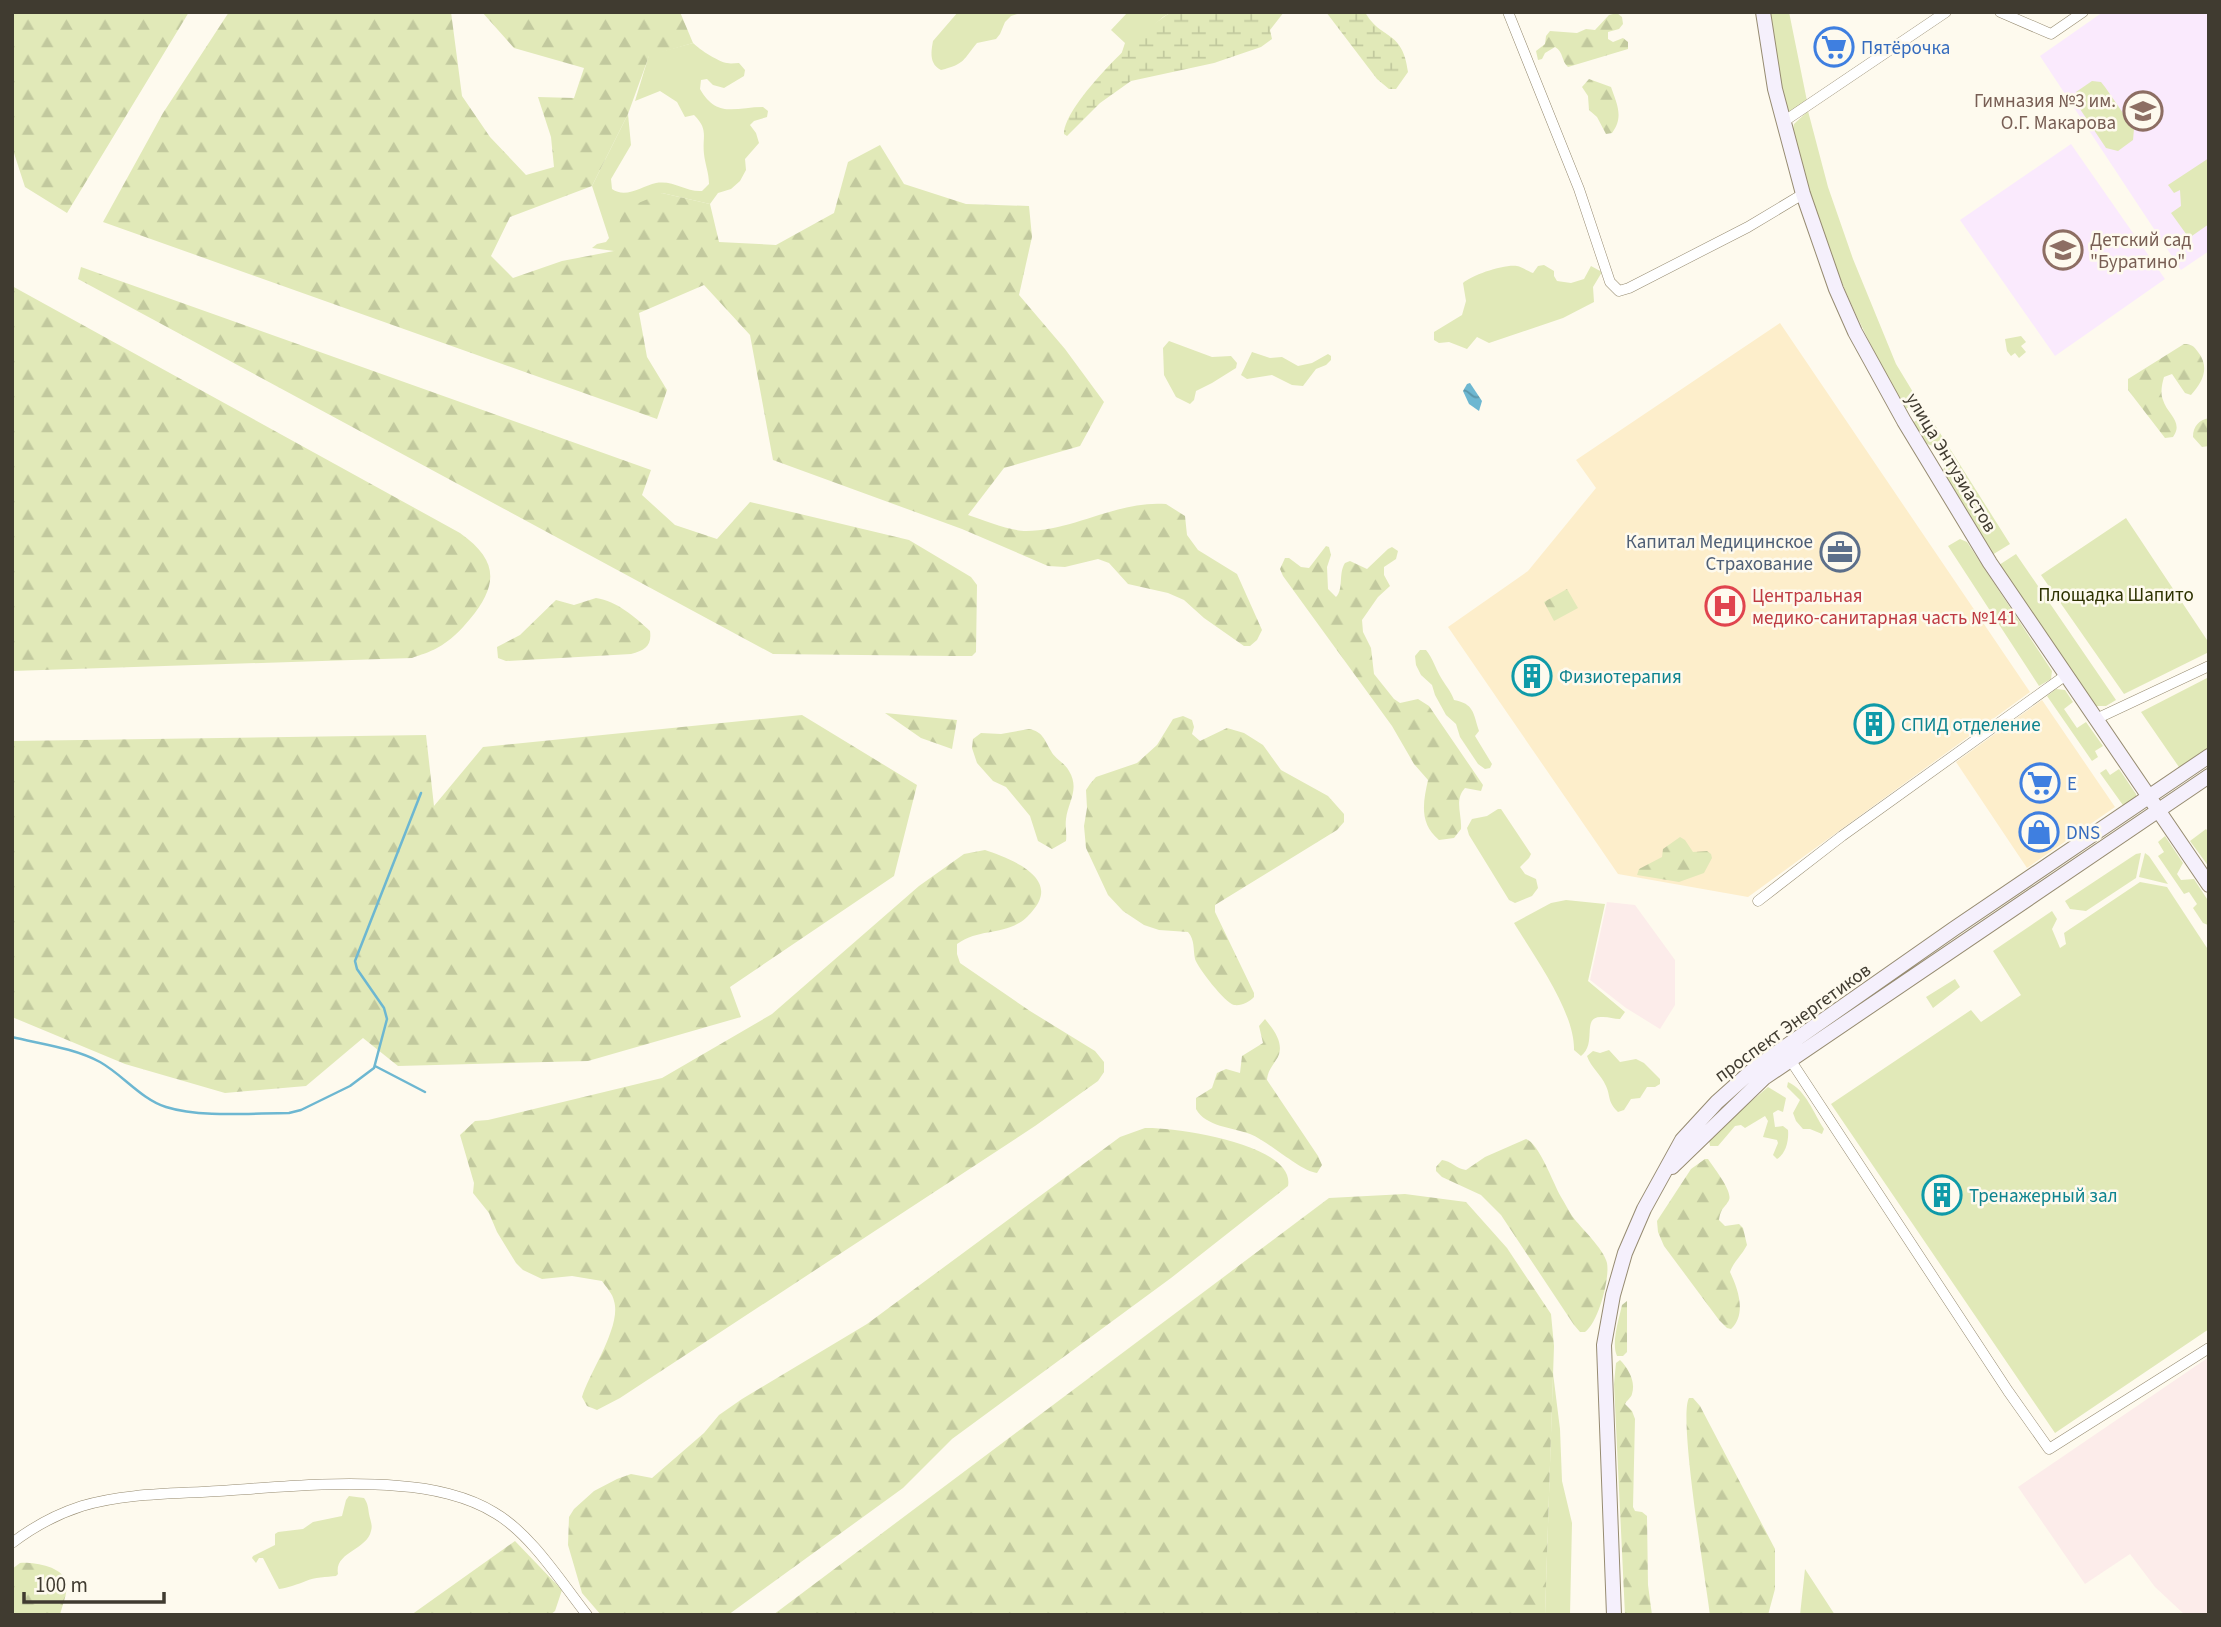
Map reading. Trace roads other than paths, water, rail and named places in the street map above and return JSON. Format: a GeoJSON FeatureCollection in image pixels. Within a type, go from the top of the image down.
{"type":"FeatureCollection","features":[{"type":"Feature","properties":{"kind":"main road","name":"улица Энтузиастов"},"geometry":{"type":"LineString","coordinates":[[1763,12],[1775,89],[1802,194],[1836,289],[1855,331],[1904,421],[1990,563],[2209,885]]}},
{"type":"Feature","properties":{"kind":"main road","name":"проспект Энергетиков"},"geometry":{"type":"LineString","coordinates":[[1614,1615],[1604,1345],[1613,1295],[1625,1253],[1644,1209],[1682,1140],[1717,1102],[1858,996],[2209,756]]}},
{"type":"Feature","properties":{"kind":"main road","name":"проспект Энергетиков"},"geometry":{"type":"LineString","coordinates":[[1759,1073],[1791,1061],[2209,776]]}},
{"type":"Feature","properties":{"kind":"main road"},"geometry":{"type":"LineString","coordinates":[[1955,928],[1966,941]]}},
{"type":"Feature","properties":{"kind":"main road"},"geometry":{"type":"LineString","coordinates":[[1901,966],[1910,980]]}},
{"type":"Feature","properties":{"kind":"main road"},"geometry":{"type":"LineString","coordinates":[[1858,996],[1867,1009]]}},
{"type":"Feature","properties":{"kind":"street"},"geometry":{"type":"LineString","coordinates":[[1508,12],[1579,190],[1614,289],[1619,291],[1629,288],[1748,227],[1802,194]]}},
{"type":"Feature","properties":{"kind":"street"},"geometry":{"type":"LineString","coordinates":[[1783,122],[1946,12]]}},
{"type":"Feature","properties":{"kind":"street"},"geometry":{"type":"LineString","coordinates":[[2000,12],[2051,34],[2083,12]]}},
{"type":"Feature","properties":{"kind":"street"},"geometry":{"type":"LineString","coordinates":[[2096,719],[2209,666]]}},
{"type":"Feature","properties":{"kind":"street"},"geometry":{"type":"LineString","coordinates":[[1758,901],[1842,836],[2066,675]]}},
{"type":"Feature","properties":{"kind":"street"},"geometry":{"type":"LineString","coordinates":[[1791,1061],[2049,1449],[2209,1348]]}},
{"type":"Feature","properties":{"kind":"street"},"geometry":{"type":"LineString","coordinates":[[12,1543],[62,1513],[110,1499],[251,1489],[399,1486],[446,1494],[494,1512],[528,1542],[587,1615]]}},
{"type":"Feature","properties":{"kind":"water"},"geometry":{"type":"Polygon","coordinates":[[[1470,383],[1482,401],[1479,411],[1469,404],[1463,391],[1470,383]]]}},
{"type":"Feature","properties":{"kind":"waterway"},"geometry":{"type":"LineString","coordinates":[[12,1037],[90,1057],[157,1103],[195,1113],[289,1113],[301,1110],[350,1086],[374,1068],[387,1019],[384,1008],[357,969],[355,961],[421,793]]}},
{"type":"Feature","properties":{"kind":"waterway"},"geometry":{"type":"LineString","coordinates":[[375,1066],[425,1092]]}},
{"type":"Feature","properties":{"kind":"place","name":"Пятёрочка"},"geometry":{"type":"Point","coordinates":[1834,47]}},
{"type":"Feature","properties":{"kind":"place","name":"Гимназия №3 им. О.Г. Макарова"},"geometry":{"type":"Point","coordinates":[2143,111]}},
{"type":"Feature","properties":{"kind":"place","name":"Детский сад \"Буратино\""},"geometry":{"type":"Point","coordinates":[2063,250]}},
{"type":"Feature","properties":{"kind":"place","name":"Капитал Медицинское Страхование"},"geometry":{"type":"Point","coordinates":[1840,552]}},
{"type":"Feature","properties":{"kind":"place","name":"Центральная медико-санитарная часть №141"},"geometry":{"type":"Point","coordinates":[1725,606]}},
{"type":"Feature","properties":{"kind":"place","name":"Физиотерапия"},"geometry":{"type":"Point","coordinates":[1532,676]}},
{"type":"Feature","properties":{"kind":"place","name":"СПИД отделение"},"geometry":{"type":"Point","coordinates":[1874,724]}},
{"type":"Feature","properties":{"kind":"place","name":"Е"},"geometry":{"type":"Point","coordinates":[2040,783]}},
{"type":"Feature","properties":{"kind":"place","name":"DNS"},"geometry":{"type":"Point","coordinates":[2039,832]}},
{"type":"Feature","properties":{"kind":"place","name":"Тренажерный зал"},"geometry":{"type":"Point","coordinates":[1942,1195]}},
{"type":"Feature","properties":{"kind":"park label","name":"Площадка Шапито"},"geometry":{"type":"Point","coordinates":[2116,594]}}]}
